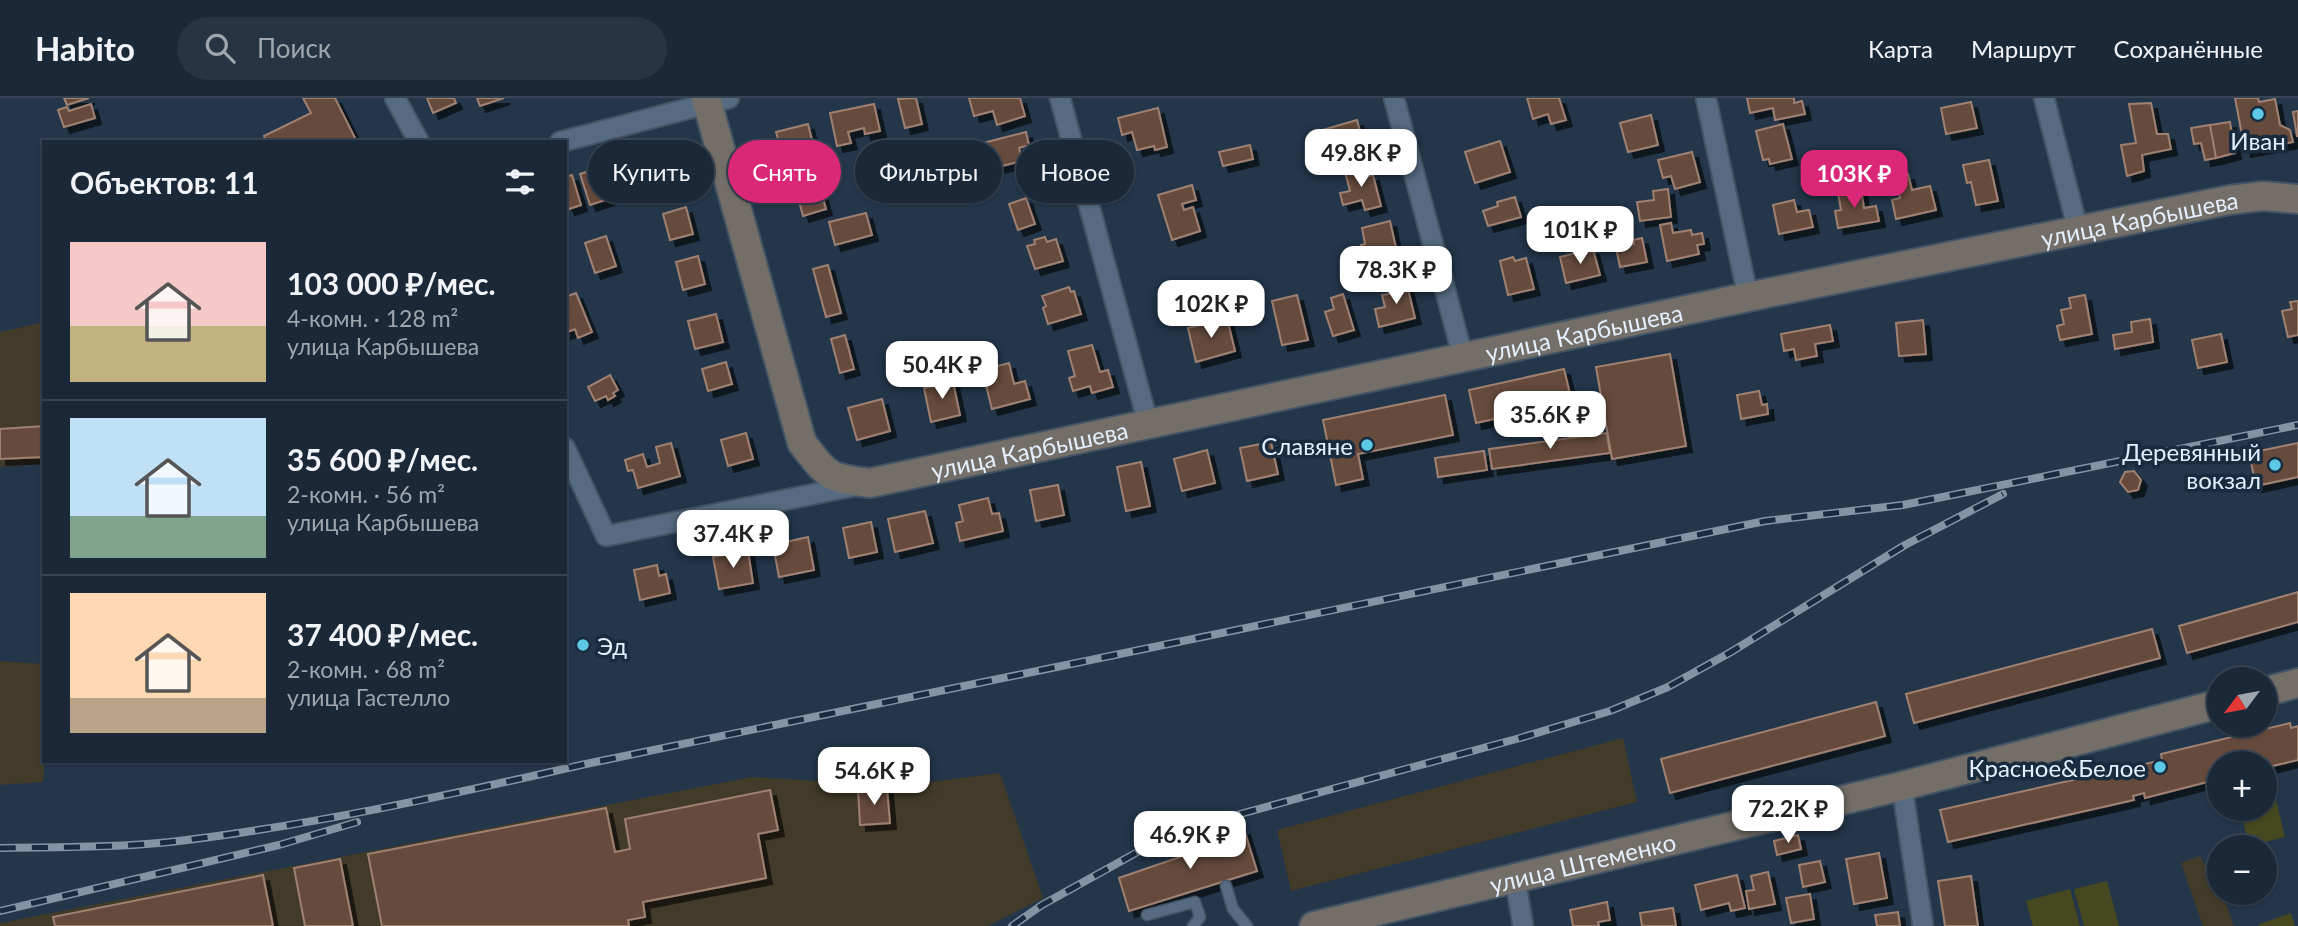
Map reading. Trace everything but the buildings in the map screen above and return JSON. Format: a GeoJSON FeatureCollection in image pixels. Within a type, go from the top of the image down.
{"type":"FeatureCollection","features":[{"type":"Feature","properties":{"kind":"main road"},"geometry":{"type":"LineString","coordinates":[[714,100],[802,443],[824,470],[838,479],[870,483]]}},
{"type":"Feature","properties":{"kind":"main road","name":"улица Карбышева"},"geometry":{"type":"LineString","coordinates":[[870,483],[2078,230],[2229,200],[2263,196],[2298,198]]}},
{"type":"Feature","properties":{"kind":"main road"},"geometry":{"type":"LineString","coordinates":[[2277,689],[2298,683]]}},
{"type":"Feature","properties":{"kind":"main road","name":"улица Штеменко"},"geometry":{"type":"LineString","coordinates":[[1314,926],[1902,786],[2207,707]]}},
{"type":"Feature","properties":{"kind":"street"},"geometry":{"type":"LineString","coordinates":[[395,98],[418,140]]}},
{"type":"Feature","properties":{"kind":"street"},"geometry":{"type":"LineString","coordinates":[[1060,98],[1148,423]]}},
{"type":"Feature","properties":{"kind":"street"},"geometry":{"type":"LineString","coordinates":[[1394,98],[1463,357]]}},
{"type":"Feature","properties":{"kind":"street"},"geometry":{"type":"LineString","coordinates":[[1706,98],[1748,297]]}},
{"type":"Feature","properties":{"kind":"street"},"geometry":{"type":"LineString","coordinates":[[2044,98],[2078,230]]}},
{"type":"Feature","properties":{"kind":"street"},"geometry":{"type":"LineString","coordinates":[[567,140],[714,100]]}},
{"type":"Feature","properties":{"kind":"street"},"geometry":{"type":"LineString","coordinates":[[567,453],[606,536],[870,483]]}},
{"type":"Feature","properties":{"kind":"street"},"geometry":{"type":"LineString","coordinates":[[1902,786],[1923,926]]}},
{"type":"Feature","properties":{"kind":"street"},"geometry":{"type":"LineString","coordinates":[[1515,878],[1523,926]]}},
{"type":"Feature","properties":{"kind":"lane"},"geometry":{"type":"LineString","coordinates":[[1226,886],[1233,909],[1247,926]]}},
{"type":"Feature","properties":{"kind":"lane"},"geometry":{"type":"LineString","coordinates":[[1147,915],[1195,902],[1200,916],[1193,926]]}},
{"type":"Feature","properties":{"kind":"shaded area"},"geometry":{"type":"Polygon","coordinates":[[[42,322],[42,464],[0,467],[0,332],[42,322]]]}},
{"type":"Feature","properties":{"kind":"shaded area"},"geometry":{"type":"Polygon","coordinates":[[[0,661],[42,664],[43,782],[0,785],[0,661]]]}},
{"type":"Feature","properties":{"kind":"shaded area"},"geometry":{"type":"Polygon","coordinates":[[[1623,738],[1637,802],[1291,891],[1277,830],[1623,738]]]}},
{"type":"Feature","properties":{"kind":"shaded area"},"geometry":{"type":"Polygon","coordinates":[[[1000,773],[1043,898],[988,926],[0,926],[0,923],[752,777],[900,786],[1000,773]]]}},
{"type":"Feature","properties":{"kind":"shaded area"},"geometry":{"type":"Polygon","coordinates":[[[2200,856],[2204,864],[2207,863],[2207,905],[2226,905],[2234,926],[2203,926],[2181,863],[2200,856]]]}},
{"type":"Feature","properties":{"kind":"green space"},"geometry":{"type":"Polygon","coordinates":[[[2277,804],[2285,837],[2277,839],[2277,835],[2246,835],[2243,821],[2277,821],[2277,804]]]}},
{"type":"Feature","properties":{"kind":"green space"},"geometry":{"type":"Polygon","coordinates":[[[2107,881],[2119,926],[2084,926],[2074,889],[2107,881]]]}},
{"type":"Feature","properties":{"kind":"green space"},"geometry":{"type":"Polygon","coordinates":[[[2070,889],[2080,926],[2033,926],[2026,901],[2070,889]]]}},
{"type":"Feature","properties":{"kind":"green space"},"geometry":{"type":"Polygon","coordinates":[[[2291,913],[2295,926],[2258,926],[2260,924],[2291,913]]]}},
{"type":"Feature","properties":{"kind":"railway"},"geometry":{"type":"LineString","coordinates":[[0,848],[149,844],[325,819],[1765,521],[1903,505],[2298,425]]}},
{"type":"Feature","properties":{"kind":"railway"},"geometry":{"type":"LineString","coordinates":[[1012,926],[1042,905],[1143,849],[1207,823],[1520,738],[1610,711],[1668,687],[1731,652],[1905,545],[2003,494]]}},
{"type":"Feature","properties":{"kind":"railway"},"geometry":{"type":"LineString","coordinates":[[0,911],[279,845],[357,822]]}},
{"type":"Feature","properties":{"kind":"place","name":"Иван"},"geometry":{"type":"Point","coordinates":[2258,114]}},
{"type":"Feature","properties":{"kind":"place","name":"Славяне"},"geometry":{"type":"Point","coordinates":[1367,445]}},
{"type":"Feature","properties":{"kind":"place","name":"Деревянный вокзал"},"geometry":{"type":"Point","coordinates":[2275,465]}},
{"type":"Feature","properties":{"kind":"place","name":"Эд"},"geometry":{"type":"Point","coordinates":[583,645]}},
{"type":"Feature","properties":{"kind":"place","name":"Красное&Белое"},"geometry":{"type":"Point","coordinates":[2160,767]}}]}
